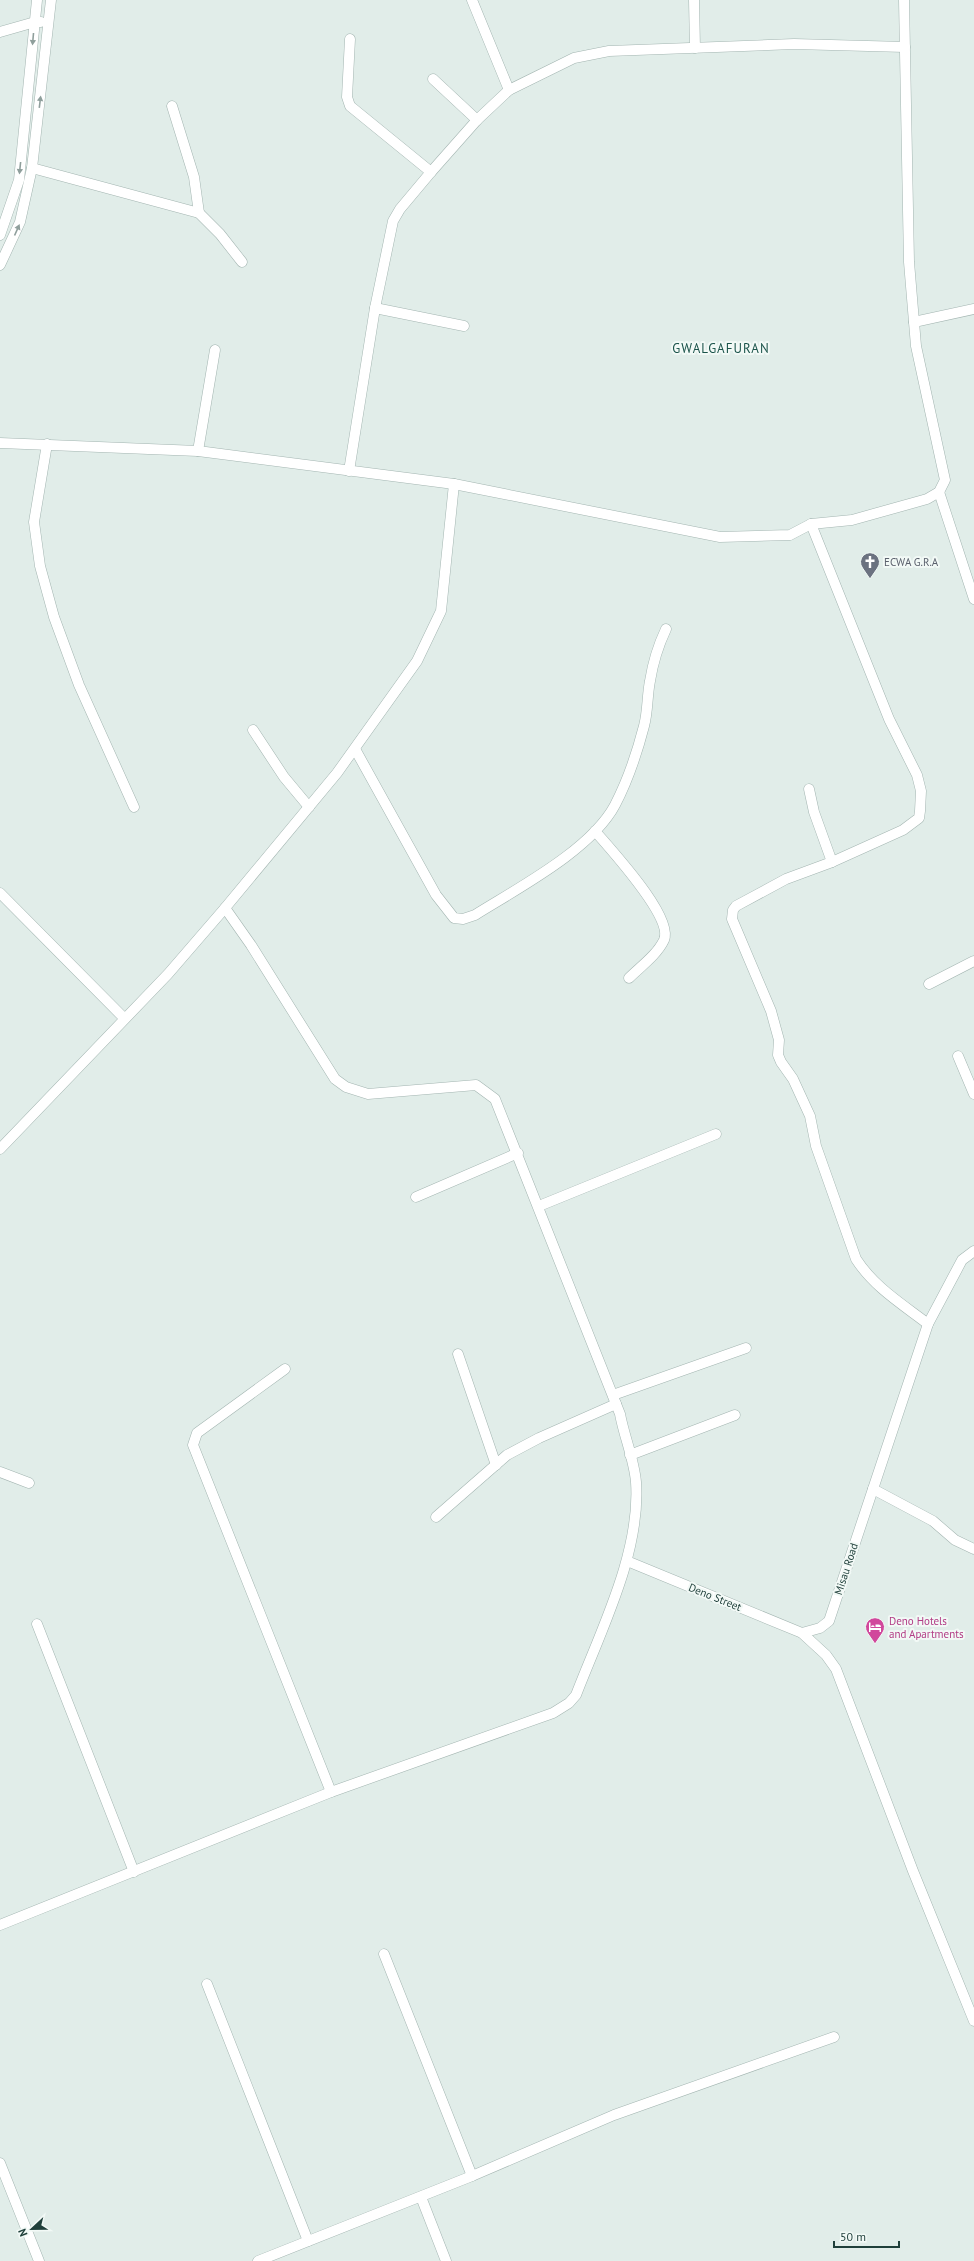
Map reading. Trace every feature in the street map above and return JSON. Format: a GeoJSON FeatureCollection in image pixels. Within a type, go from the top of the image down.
{"type":"FeatureCollection","features":[{"type":"Feature","properties":{"kind":"street"},"geometry":{"type":"LineString","coordinates":[[0,235],[19,180],[37,0]]}},
{"type":"Feature","properties":{"kind":"street"},"geometry":{"type":"LineString","coordinates":[[0,265],[20,222],[32,168],[51,0]]}},
{"type":"Feature","properties":{"kind":"street"},"geometry":{"type":"LineString","coordinates":[[472,0],[509,90]]}},
{"type":"Feature","properties":{"kind":"street"},"geometry":{"type":"LineString","coordinates":[[694,0],[695,48]]}},
{"type":"Feature","properties":{"kind":"street"},"geometry":{"type":"LineString","coordinates":[[0,443],[198,451],[454,484],[720,537],[790,536],[811,524],[852,520],[927,499],[939,492],[944,480],[942,462],[916,346],[909,262],[904,0]]}},
{"type":"Feature","properties":{"kind":"street"},"geometry":{"type":"LineString","coordinates":[[0,32],[35,22],[49,23]]}},
{"type":"Feature","properties":{"kind":"street"},"geometry":{"type":"LineString","coordinates":[[350,39],[347,96],[350,106],[431,172]]}},
{"type":"Feature","properties":{"kind":"street"},"geometry":{"type":"LineString","coordinates":[[349,471],[375,308],[393,221],[400,209],[477,120],[509,90],[568,60],[592,53],[794,44],[905,47]]}},
{"type":"Feature","properties":{"kind":"street"},"geometry":{"type":"LineString","coordinates":[[433,79],[477,120]]}},
{"type":"Feature","properties":{"kind":"street"},"geometry":{"type":"LineString","coordinates":[[172,106],[194,177],[198,213]]}},
{"type":"Feature","properties":{"kind":"street"},"geometry":{"type":"LineString","coordinates":[[32,168],[198,213],[220,234],[242,262]]}},
{"type":"Feature","properties":{"kind":"street"},"geometry":{"type":"LineString","coordinates":[[375,308],[464,326]]}},
{"type":"Feature","properties":{"kind":"street"},"geometry":{"type":"LineString","coordinates":[[914,322],[974,309]]}},
{"type":"Feature","properties":{"kind":"street"},"geometry":{"type":"LineString","coordinates":[[198,451],[214,350]]}},
{"type":"Feature","properties":{"kind":"street"},"geometry":{"type":"LineString","coordinates":[[47,444],[34,522],[40,566],[54,616],[79,685],[134,807]]}},
{"type":"Feature","properties":{"kind":"street"},"geometry":{"type":"LineString","coordinates":[[0,1149],[124,1018],[168,974],[225,908],[309,807],[354,749],[417,661],[441,611],[454,484]]}},
{"type":"Feature","properties":{"kind":"street"},"geometry":{"type":"LineString","coordinates":[[939,492],[974,599]]}},
{"type":"Feature","properties":{"kind":"street"},"geometry":{"type":"LineString","coordinates":[[811,524],[889,719],[917,775],[922,803],[919,818],[911,825],[832,862],[786,879],[736,906],[733,910],[732,919],[771,1012],[779,1040],[778,1055],[780,1062],[793,1079],[810,1116],[816,1146],[856,1259],[864,1271],[887,1293],[928,1324]]}},
{"type":"Feature","properties":{"kind":"street"},"geometry":{"type":"LineString","coordinates":[[354,749],[436,895],[454,918],[463,919],[475,915],[582,844],[595,831],[614,806],[636,759],[647,714],[650,682],[656,651],[666,629]]}},
{"type":"Feature","properties":{"kind":"street"},"geometry":{"type":"LineString","coordinates":[[254,730],[284,777],[309,807]]}},
{"type":"Feature","properties":{"kind":"street"},"geometry":{"type":"LineString","coordinates":[[809,789],[814,812],[832,862]]}},
{"type":"Feature","properties":{"kind":"street"},"geometry":{"type":"LineString","coordinates":[[595,831],[650,898],[662,919],[665,928],[664,939],[657,949],[629,978]]}},
{"type":"Feature","properties":{"kind":"street"},"geometry":{"type":"LineString","coordinates":[[0,893],[124,1018]]}},
{"type":"Feature","properties":{"kind":"street"},"geometry":{"type":"LineString","coordinates":[[0,1925],[331,1792],[553,1713],[569,1703],[576,1695],[627,1561],[634,1519],[636,1484],[634,1467],[614,1400],[539,1206],[495,1099],[476,1085],[368,1094],[346,1087],[335,1079],[251,945],[225,908]]}},
{"type":"Feature","properties":{"kind":"street"},"geometry":{"type":"LineString","coordinates":[[929,984],[974,961]]}},
{"type":"Feature","properties":{"kind":"street"},"geometry":{"type":"LineString","coordinates":[[958,1056],[974,1094]]}},
{"type":"Feature","properties":{"kind":"street"},"geometry":{"type":"LineString","coordinates":[[539,1206],[716,1134]]}},
{"type":"Feature","properties":{"kind":"street"},"geometry":{"type":"LineString","coordinates":[[416,1197],[518,1153]]}},
{"type":"Feature","properties":{"kind":"street","name":"Misau Road"},"geometry":{"type":"LineString","coordinates":[[802,1632],[820,1628],[829,1621],[928,1324],[962,1260],[974,1251]]}},
{"type":"Feature","properties":{"kind":"street"},"geometry":{"type":"LineString","coordinates":[[436,1517],[507,1455],[614,1400],[746,1348]]}},
{"type":"Feature","properties":{"kind":"street"},"geometry":{"type":"LineString","coordinates":[[458,1354],[496,1465]]}},
{"type":"Feature","properties":{"kind":"street"},"geometry":{"type":"LineString","coordinates":[[285,1370],[197,1433],[193,1444],[331,1792]]}},
{"type":"Feature","properties":{"kind":"street"},"geometry":{"type":"LineString","coordinates":[[630,1455],[735,1415]]}},
{"type":"Feature","properties":{"kind":"street"},"geometry":{"type":"LineString","coordinates":[[0,1472],[29,1483]]}},
{"type":"Feature","properties":{"kind":"street"},"geometry":{"type":"LineString","coordinates":[[873,1489],[933,1521],[955,1540],[974,1549]]}},
{"type":"Feature","properties":{"kind":"street","name":"Deno Street"},"geometry":{"type":"LineString","coordinates":[[627,1561],[802,1632]]}},
{"type":"Feature","properties":{"kind":"street"},"geometry":{"type":"LineString","coordinates":[[37,1624],[134,1872]]}},
{"type":"Feature","properties":{"kind":"street"},"geometry":{"type":"LineString","coordinates":[[802,1632],[826,1655],[836,1669],[913,1871],[974,2021]]}},
{"type":"Feature","properties":{"kind":"street"},"geometry":{"type":"LineString","coordinates":[[384,1954],[472,2176]]}},
{"type":"Feature","properties":{"kind":"street"},"geometry":{"type":"LineString","coordinates":[[207,1984],[308,2241]]}},
{"type":"Feature","properties":{"kind":"street"},"geometry":{"type":"LineString","coordinates":[[258,2261],[421,2197],[614,2115],[834,2037]]}},
{"type":"Feature","properties":{"kind":"street"},"geometry":{"type":"LineString","coordinates":[[0,2163],[39,2261]]}},
{"type":"Feature","properties":{"kind":"street"},"geometry":{"type":"LineString","coordinates":[[421,2197],[446,2261]]}},
{"type":"Feature","properties":{"kind":"place","name":"ECWA G.R.A"},"geometry":{"type":"Point","coordinates":[870,579]}},
{"type":"Feature","properties":{"kind":"place","name":"Deno Hotels and Apartments"},"geometry":{"type":"Point","coordinates":[875,1644]}},
{"type":"Feature","properties":{"kind":"district","name":"GWALGAFURAN"},"geometry":{"type":"Point","coordinates":[721,348]}}]}
